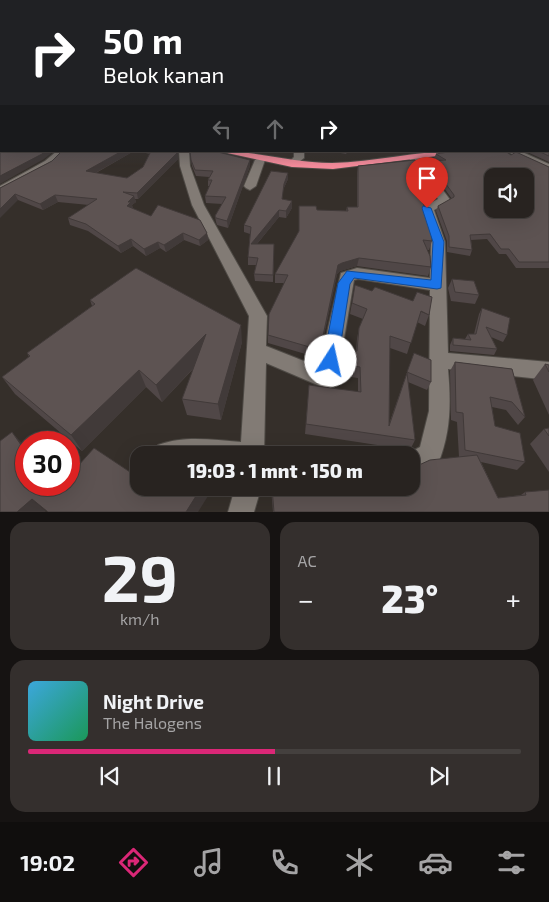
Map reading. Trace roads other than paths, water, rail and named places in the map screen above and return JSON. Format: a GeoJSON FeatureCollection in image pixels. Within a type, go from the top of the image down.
{"type":"FeatureCollection","features":[{"type":"Feature","properties":{"kind":"highway"},"geometry":{"type":"LineString","coordinates":[[227,152],[260,160],[292,164],[342,166],[446,152]]}},
{"type":"Feature","properties":{"kind":"street"},"geometry":{"type":"LineString","coordinates":[[0,191],[49,163],[62,152]]}},
{"type":"Feature","properties":{"kind":"street"},"geometry":{"type":"LineString","coordinates":[[184,152],[184,166],[198,205],[258,316],[252,446]]}},
{"type":"Feature","properties":{"kind":"street"},"geometry":{"type":"LineString","coordinates":[[292,164],[298,158],[299,152]]}},
{"type":"Feature","properties":{"kind":"street"},"geometry":{"type":"LineString","coordinates":[[514,152],[549,168]]}},
{"type":"Feature","properties":{"kind":"street"},"geometry":{"type":"LineString","coordinates":[[413,157],[445,201],[427,208],[438,242],[437,285],[440,411],[435,439],[429,455],[420,460]]}},
{"type":"Feature","properties":{"kind":"street"},"geometry":{"type":"LineString","coordinates":[[250,186],[260,160]]}},
{"type":"Feature","properties":{"kind":"street"},"geometry":{"type":"LineString","coordinates":[[256,350],[327,380],[347,276],[357,273],[437,285]]}},
{"type":"Feature","properties":{"kind":"street"},"geometry":{"type":"LineString","coordinates":[[438,360],[549,371]]}},
{"type":"Feature","properties":{"kind":"street"},"geometry":{"type":"LineString","coordinates":[[241,512],[246,496]]}}]}
